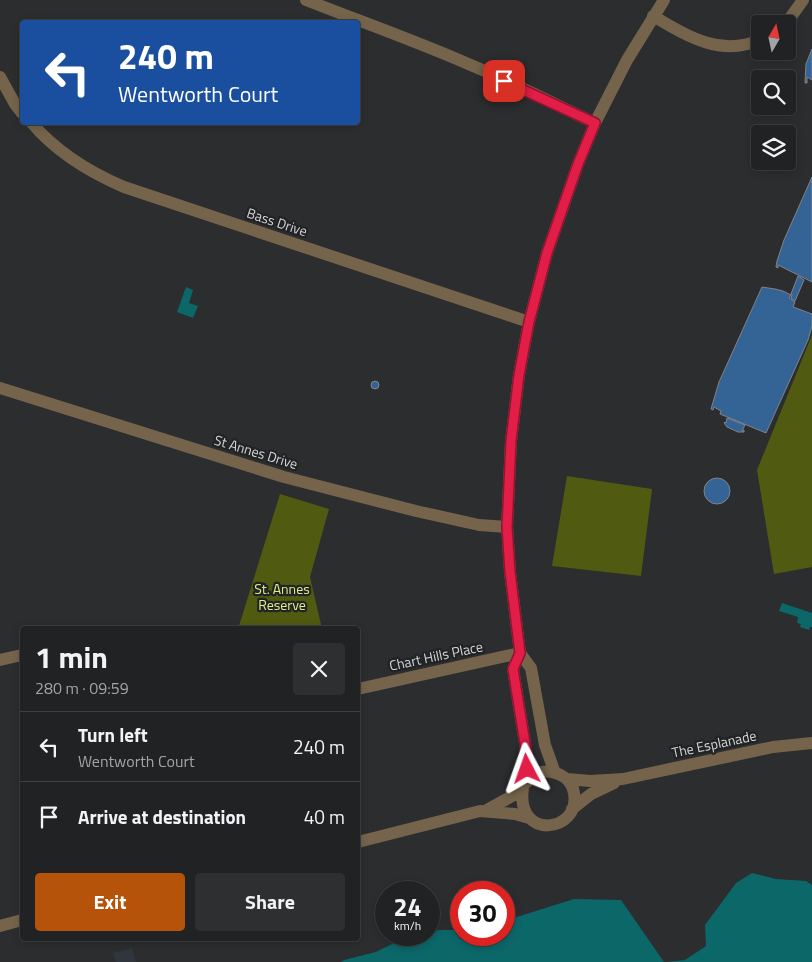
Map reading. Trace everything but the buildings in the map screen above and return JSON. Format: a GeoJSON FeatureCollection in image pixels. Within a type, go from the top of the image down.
{"type":"FeatureCollection","features":[{"type":"Feature","properties":{"kind":"street"},"geometry":{"type":"LineString","coordinates":[[306,0],[356,20]]}},
{"type":"Feature","properties":{"kind":"street"},"geometry":{"type":"LineString","coordinates":[[555,772],[545,745],[531,668],[520,653],[510,572],[507,527],[511,441],[519,375],[529,322],[547,253],[578,164],[595,123],[627,60],[664,0]]}},
{"type":"Feature","properties":{"kind":"street"},"geometry":{"type":"LineString","coordinates":[[792,15],[803,0]]}},
{"type":"Feature","properties":{"kind":"street"},"geometry":{"type":"LineString","coordinates":[[653,16],[684,34],[704,42],[732,47],[751,43]]}},
{"type":"Feature","properties":{"kind":"street"},"geometry":{"type":"LineString","coordinates":[[360,22],[416,42],[468,64],[595,123]]}},
{"type":"Feature","properties":{"kind":"street"},"geometry":{"type":"LineString","coordinates":[[1,83],[20,110]]}},
{"type":"Feature","properties":{"kind":"street","name":"Bass Drive"},"geometry":{"type":"LineString","coordinates":[[34,125],[60,150],[82,166],[124,187],[529,322]]}},
{"type":"Feature","properties":{"kind":"street","name":"St Annes Drive"},"geometry":{"type":"LineString","coordinates":[[0,388],[289,479],[479,525],[507,527]]}},
{"type":"Feature","properties":{"kind":"street"},"geometry":{"type":"LineString","coordinates":[[520,653],[513,669],[527,756],[525,785],[522,797],[525,811],[529,818]]}},
{"type":"Feature","properties":{"kind":"street","name":"Chart Hills Place"},"geometry":{"type":"LineString","coordinates":[[360,689],[520,653]]}},
{"type":"Feature","properties":{"kind":"street"},"geometry":{"type":"LineString","coordinates":[[0,660],[20,655]]}},
{"type":"Feature","properties":{"kind":"street","name":"The Esplanade"},"geometry":{"type":"LineString","coordinates":[[360,842],[485,811],[513,795],[532,776],[540,773],[555,772],[567,779],[590,781],[623,779],[773,747],[812,743]]}},
{"type":"Feature","properties":{"kind":"street"},"geometry":{"type":"LineString","coordinates":[[567,779],[574,793],[572,809]]}},
{"type":"Feature","properties":{"kind":"street","name":"The Esplanade"},"geometry":{"type":"LineString","coordinates":[[485,811],[515,814],[529,818],[542,825],[552,825],[568,818],[572,809],[591,794],[623,779]]}},
{"type":"Feature","properties":{"kind":"street"},"geometry":{"type":"LineString","coordinates":[[0,926],[20,921]]}},
{"type":"Feature","properties":{"kind":"shaded area"},"geometry":{"type":"Polygon","coordinates":[[[132,948],[136,962],[116,962],[113,953],[132,948]]]}},
{"type":"Feature","properties":{"kind":"green space"},"geometry":{"type":"Polygon","coordinates":[[[812,335],[812,567],[774,574],[757,470],[812,335]]]}},
{"type":"Feature","properties":{"kind":"green space"},"geometry":{"type":"Polygon","coordinates":[[[567,476],[652,489],[641,576],[552,566],[567,476]]]}},
{"type":"Feature","properties":{"kind":"green space","name":"St. Annes Reserve"},"geometry":{"type":"Polygon","coordinates":[[[280,494],[329,509],[310,577],[321,626],[239,626],[280,494]]]}},
{"type":"Feature","properties":{"kind":"water"},"geometry":{"type":"Polygon","coordinates":[[[186,287],[193,290],[189,303],[198,306],[193,318],[177,312],[186,287]]]}},
{"type":"Feature","properties":{"kind":"water"},"geometry":{"type":"Polygon","coordinates":[[[782,603],[812,613],[812,627],[809,630],[800,627],[801,624],[797,623],[798,617],[779,611],[782,603]]]}},
{"type":"Feature","properties":{"kind":"water"},"geometry":{"type":"Polygon","coordinates":[[[752,873],[776,879],[806,881],[812,885],[812,962],[666,962],[685,960],[706,946],[705,925],[736,883],[752,873]]]}},
{"type":"Feature","properties":{"kind":"water"},"geometry":{"type":"Polygon","coordinates":[[[574,899],[621,900],[664,962],[341,962],[376,952],[388,946],[440,946],[440,930],[450,930],[450,946],[515,946],[515,918],[574,899]]]}},
{"type":"Feature","properties":{"kind":"route"},"geometry":{"type":"LineString","coordinates":[[504,81],[595,123],[578,164],[547,253],[529,322],[519,375],[511,441],[507,527],[510,572],[520,653],[513,669],[527,756],[527,769]]}}]}
